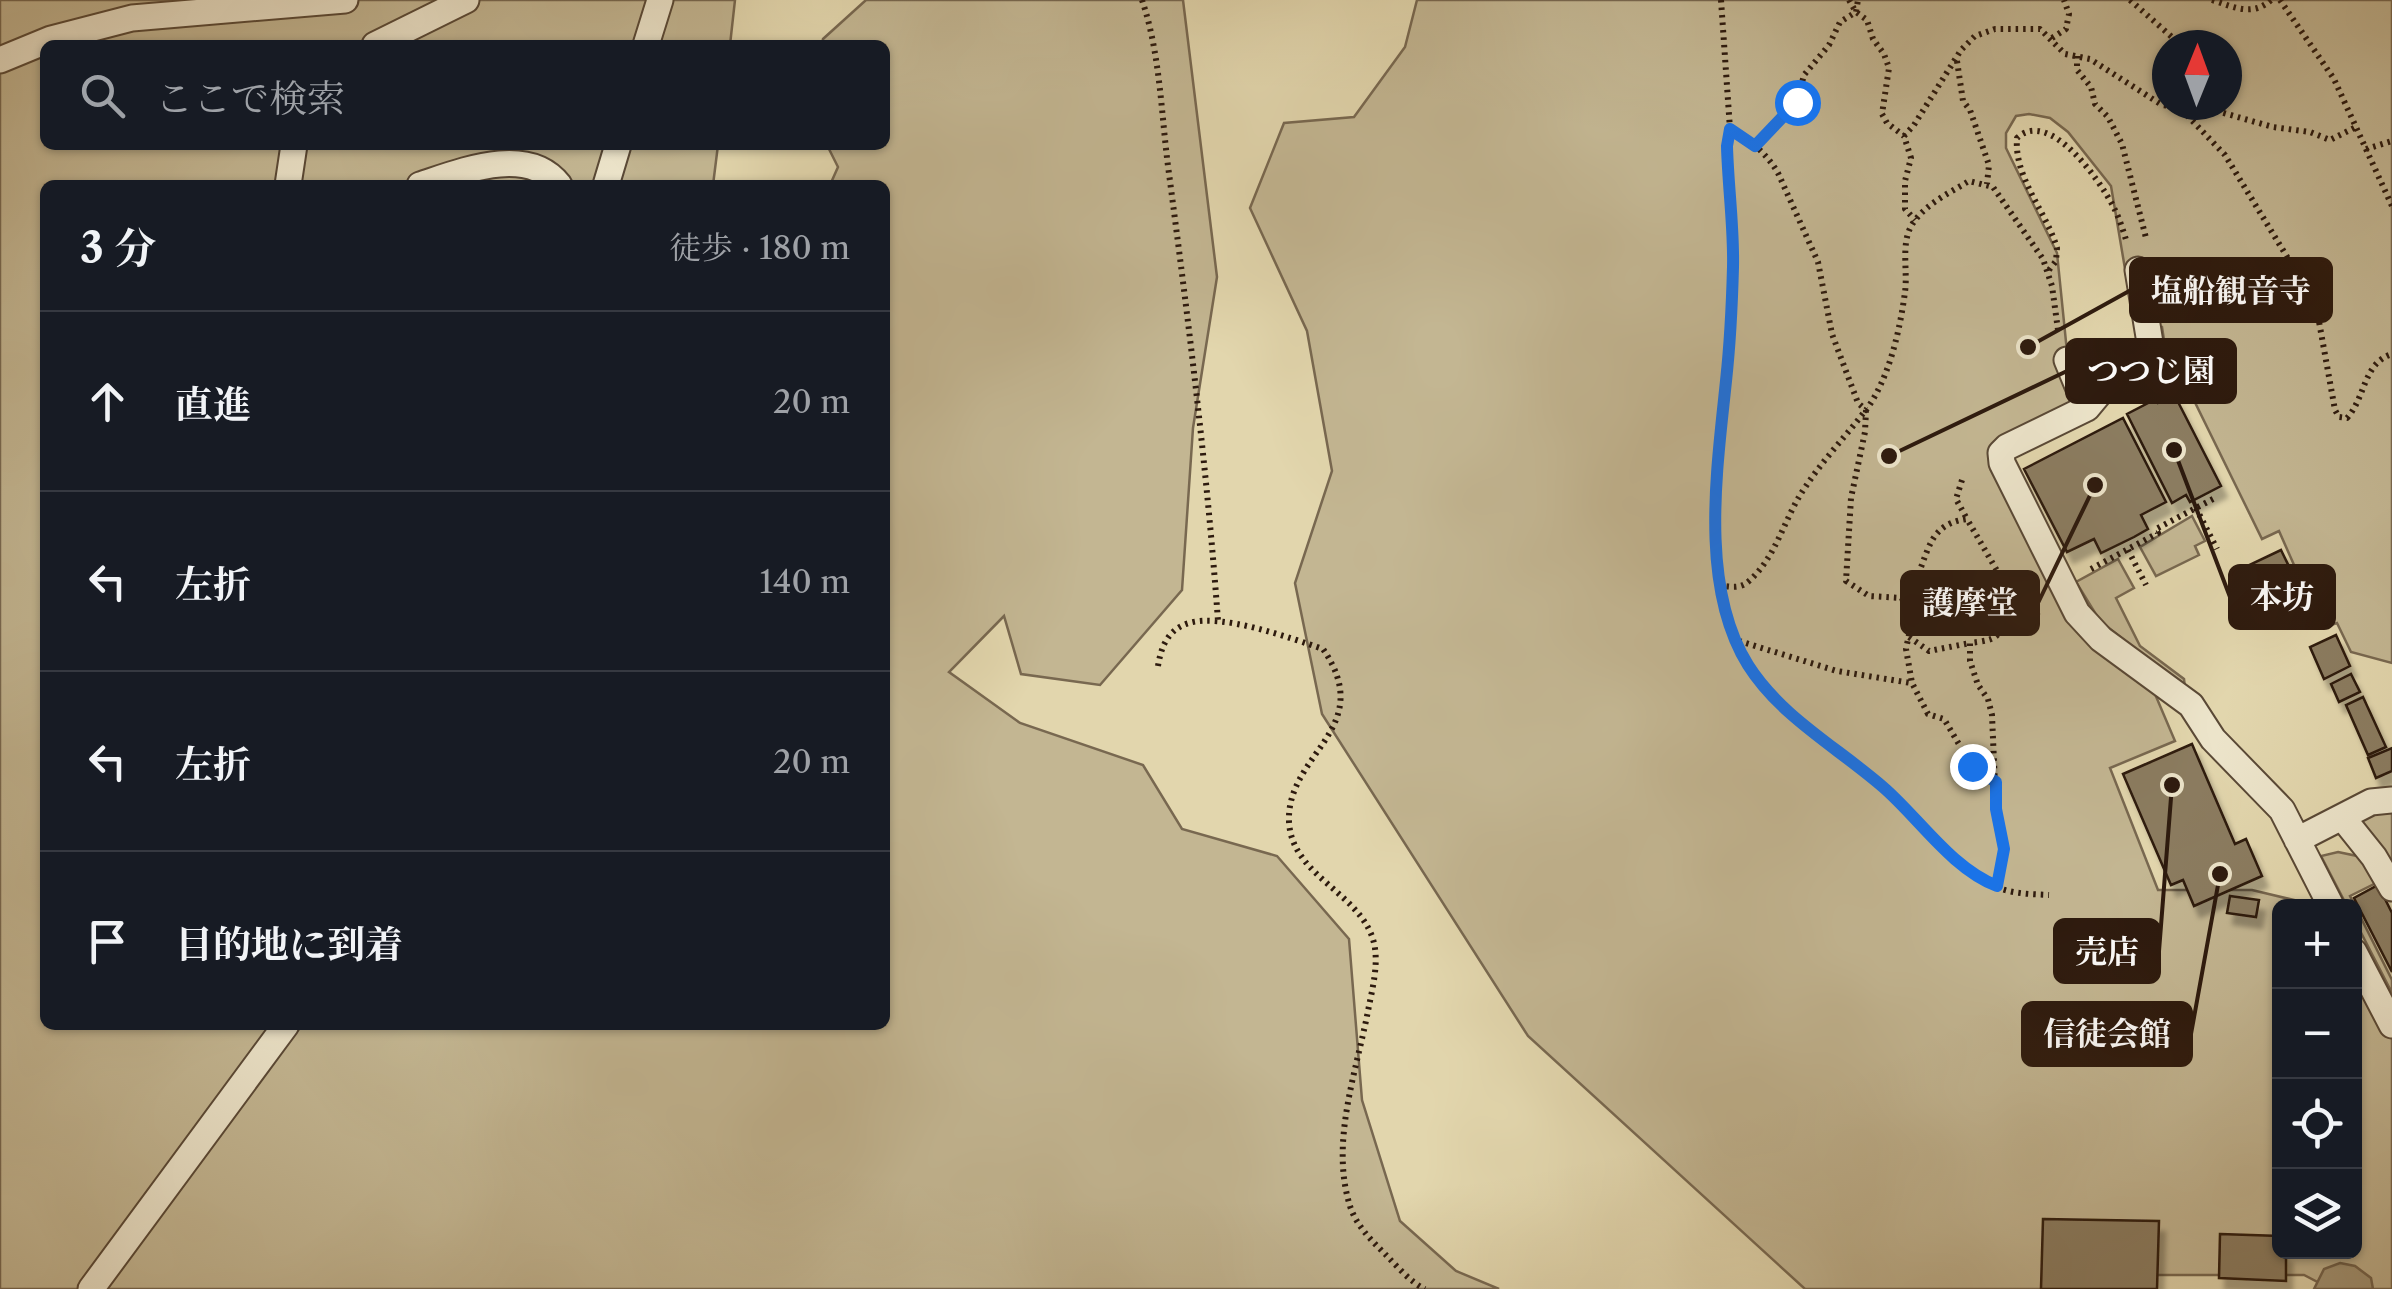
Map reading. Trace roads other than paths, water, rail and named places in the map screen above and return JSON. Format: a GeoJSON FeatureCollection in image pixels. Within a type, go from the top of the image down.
{"type":"FeatureCollection","features":[{"type":"Feature","properties":{"kind":"lane"},"geometry":{"type":"LineString","coordinates":[[48,40],[132,18],[345,0]]}},
{"type":"Feature","properties":{"kind":"lane"},"geometry":{"type":"LineString","coordinates":[[385,40],[466,0]]}},
{"type":"Feature","properties":{"kind":"lane"},"geometry":{"type":"LineString","coordinates":[[648,40],[660,0]]}},
{"type":"Feature","properties":{"kind":"lane"},"geometry":{"type":"LineString","coordinates":[[0,60],[40,43]]}},
{"type":"Feature","properties":{"kind":"lane"},"geometry":{"type":"LineString","coordinates":[[289,180],[293,150]]}},
{"type":"Feature","properties":{"kind":"lane"},"geometry":{"type":"LineString","coordinates":[[608,180],[616,150]]}},
{"type":"Feature","properties":{"kind":"lane"},"geometry":{"type":"LineString","coordinates":[[438,180],[501,163],[527,165],[555,180]]}},
{"type":"Feature","properties":{"kind":"lane"},"geometry":{"type":"LineString","coordinates":[[2142,259],[2152,355],[2117,372],[2086,408],[2007,447],[2001,453],[2002,463],[2077,613],[2101,639],[2190,705],[2213,740],[2282,810],[2327,899]]}},
{"type":"Feature","properties":{"kind":"lane"},"geometry":{"type":"LineString","coordinates":[[2067,360],[2086,408]]}},
{"type":"Feature","properties":{"kind":"lane"},"geometry":{"type":"LineString","coordinates":[[2297,840],[2371,802],[2392,800]]}},
{"type":"Feature","properties":{"kind":"lane"},"geometry":{"type":"LineString","coordinates":[[2342,817],[2374,856],[2392,888]]}},
{"type":"Feature","properties":{"kind":"lane"},"geometry":{"type":"LineString","coordinates":[[2362,967],[2392,1025]]}},
{"type":"Feature","properties":{"kind":"lane"},"geometry":{"type":"LineString","coordinates":[[91,1289],[282,1030]]}},
{"type":"Feature","properties":{"kind":"place","name":"塩船観音寺"},"geometry":{"type":"Point","coordinates":[2028,347]}},
{"type":"Feature","properties":{"kind":"place","name":"本坊"},"geometry":{"type":"Point","coordinates":[2174,450]}},
{"type":"Feature","properties":{"kind":"place","name":"つつじ園"},"geometry":{"type":"Point","coordinates":[1889,456]}},
{"type":"Feature","properties":{"kind":"place","name":"護摩堂"},"geometry":{"type":"Point","coordinates":[2095,485]}},
{"type":"Feature","properties":{"kind":"place","name":"売店"},"geometry":{"type":"Point","coordinates":[2172,785]}},
{"type":"Feature","properties":{"kind":"place","name":"信徒会館"},"geometry":{"type":"Point","coordinates":[2220,874]}}]}
